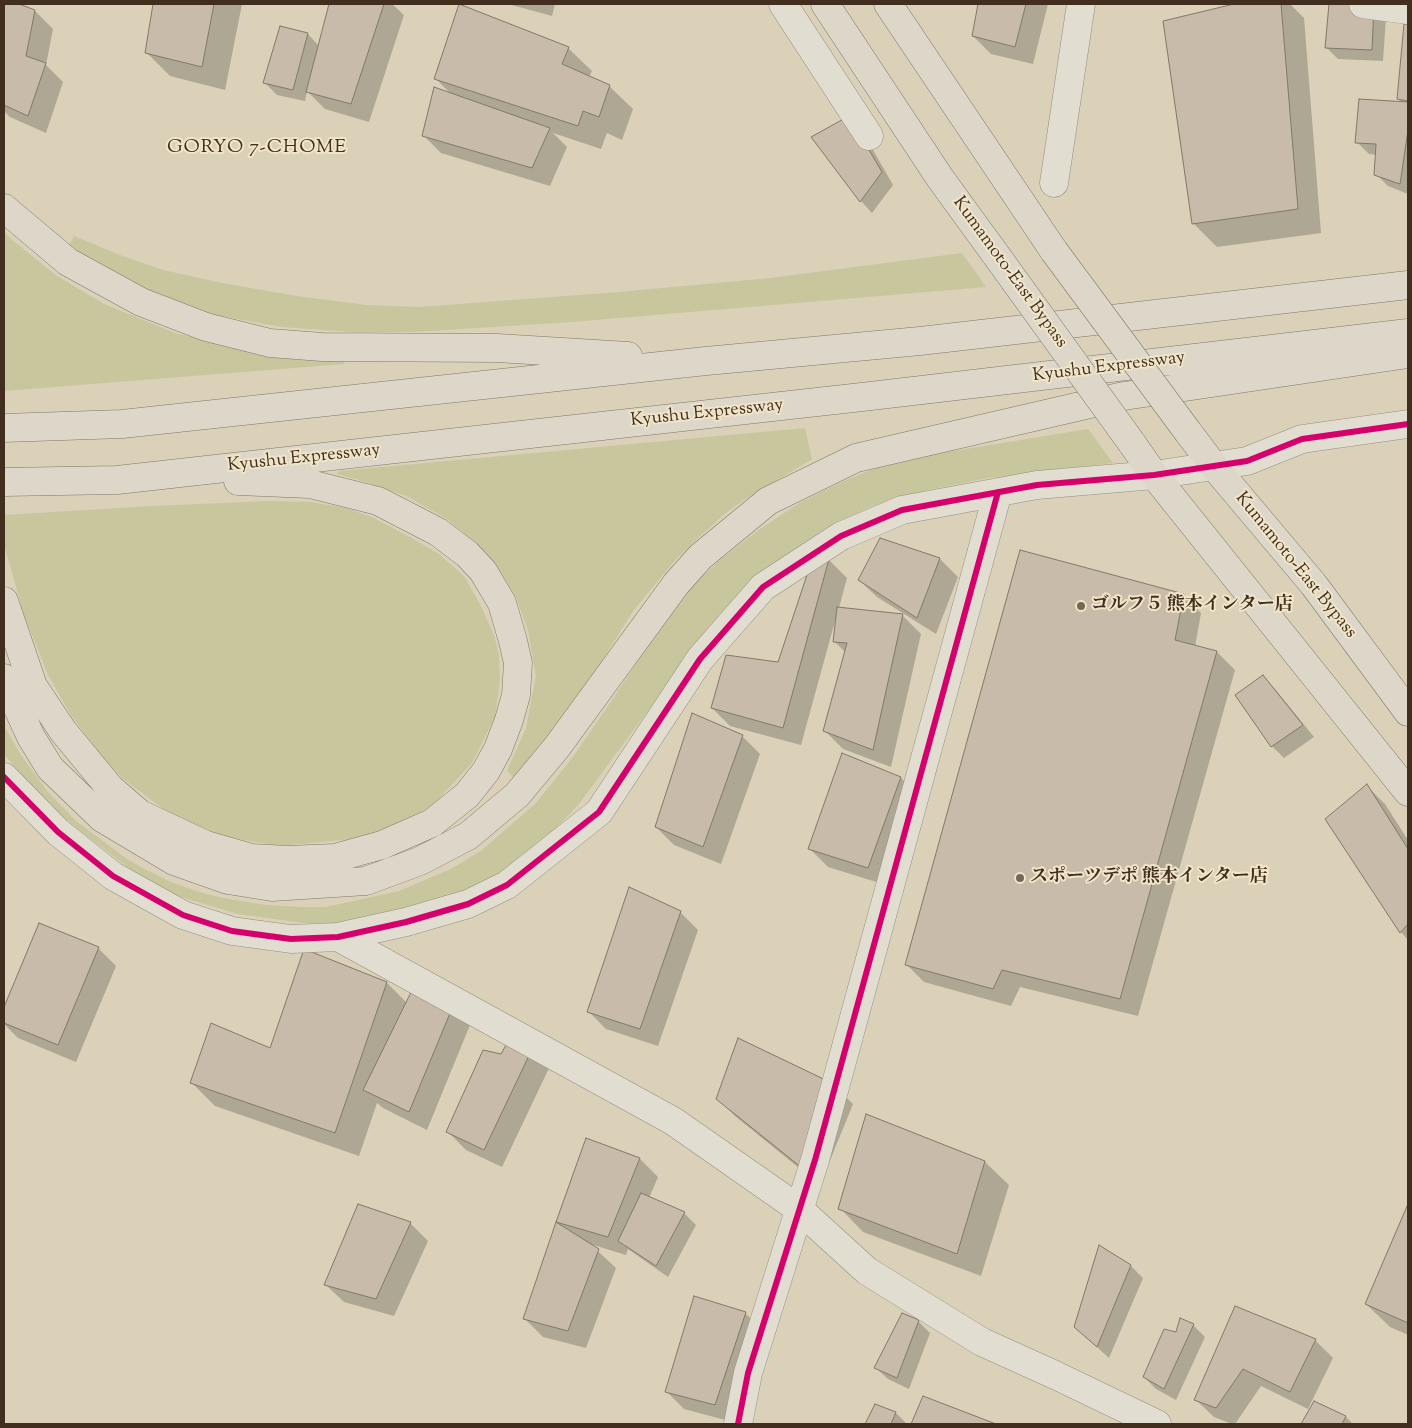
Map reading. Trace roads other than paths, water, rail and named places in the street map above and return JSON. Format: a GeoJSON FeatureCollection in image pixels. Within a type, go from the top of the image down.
{"type":"FeatureCollection","features":[{"type":"Feature","properties":{"kind":"highway","name":"Kumamoto-East Bypass"},"geometry":{"type":"LineString","coordinates":[[825,4],[940,178],[1154,475],[1408,792]]}},
{"type":"Feature","properties":{"kind":"highway","name":"Kumamoto-East Bypass"},"geometry":{"type":"LineString","coordinates":[[888,4],[1054,251],[1213,465],[1314,585],[1408,712]]}},
{"type":"Feature","properties":{"kind":"highway"},"geometry":{"type":"LineString","coordinates":[[4,208],[68,262],[141,302],[206,327],[270,343],[322,347],[497,348],[706,361]]}},
{"type":"Feature","properties":{"kind":"highway"},"geometry":{"type":"LineString","coordinates":[[4,428],[122,424],[706,361],[920,341],[1408,285]]}},
{"type":"Feature","properties":{"kind":"highway","name":"Kyushu Expressway"},"geometry":{"type":"LineString","coordinates":[[4,482],[117,480],[862,397],[1408,333]]}},
{"type":"Feature","properties":{"kind":"highway"},"geometry":{"type":"LineString","coordinates":[[4,678],[31,737],[50,768],[102,818],[174,861],[228,880],[272,887],[366,882],[420,861],[468,836],[517,795],[557,747],[676,584],[700,557],[768,501],[856,458],[1124,396],[1408,354]]}},
{"type":"Feature","properties":{"kind":"highway"},"geometry":{"type":"LineString","coordinates":[[4,601],[33,686],[63,732],[110,788],[140,814],[206,845],[251,858],[287,860],[335,858],[382,845],[432,823],[467,795],[486,771],[498,749],[516,694],[518,663],[502,603],[483,571],[467,554],[438,532],[378,501],[310,484],[259,481],[117,480]]}},
{"type":"Feature","properties":{"kind":"street"},"geometry":{"type":"LineString","coordinates":[[783,4],[869,136]]}},
{"type":"Feature","properties":{"kind":"street"},"geometry":{"type":"LineString","coordinates":[[1054,183],[1081,4]]}},
{"type":"Feature","properties":{"kind":"street"},"geometry":{"type":"LineString","coordinates":[[1363,4],[1408,10]]}},
{"type":"Feature","properties":{"kind":"street"},"geometry":{"type":"LineString","coordinates":[[4,777],[58,832],[113,876],[183,915],[232,931],[291,939],[338,937],[406,922],[468,904],[507,885],[598,812],[700,659],[763,587],[841,536],[902,510],[1037,485],[1154,475],[1247,461],[1302,439],[1408,424]]}},
{"type":"Feature","properties":{"kind":"street"},"geometry":{"type":"LineString","coordinates":[[738,1424],[748,1373],[818,1151],[998,492]]}},
{"type":"Feature","properties":{"kind":"street"},"geometry":{"type":"LineString","coordinates":[[338,937],[673,1121],[799,1209],[867,1271],[982,1342],[1157,1424]]}},
{"type":"Feature","properties":{"kind":"place","name":"ゴルフ５ 熊本インター店"},"geometry":{"type":"Point","coordinates":[1081,606]}},
{"type":"Feature","properties":{"kind":"place","name":"スポーツデポ 熊本インター店"},"geometry":{"type":"Point","coordinates":[1020,878]}},
{"type":"Feature","properties":{"kind":"district","name":"GORYO 7-CHOME"},"geometry":{"type":"Point","coordinates":[257,149]}}]}
